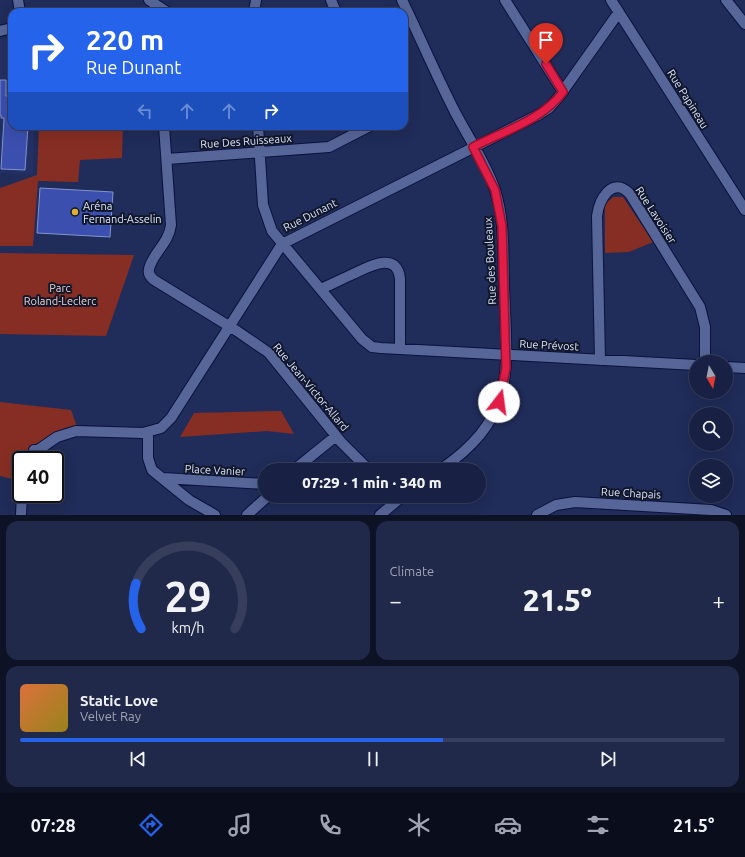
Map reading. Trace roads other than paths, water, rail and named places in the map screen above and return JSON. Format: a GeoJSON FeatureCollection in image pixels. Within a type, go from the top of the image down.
{"type":"FeatureCollection","features":[{"type":"Feature","properties":{"kind":"street"},"geometry":{"type":"LineString","coordinates":[[149,0],[161,8]]}},
{"type":"Feature","properties":{"kind":"street"},"geometry":{"type":"LineString","coordinates":[[505,0],[563,92]]}},
{"type":"Feature","properties":{"kind":"street","name":"Rue Papineau"},"geometry":{"type":"LineString","coordinates":[[611,0],[745,210]]}},
{"type":"Feature","properties":{"kind":"street"},"geometry":{"type":"LineString","coordinates":[[726,0],[745,24]]}},
{"type":"Feature","properties":{"kind":"street","name":"Rue Dunant"},"geometry":{"type":"LineString","coordinates":[[34,451],[38,450],[50,440],[70,432],[148,432],[161,428],[168,422],[282,244],[544,111],[554,103],[563,92],[619,12]]}},
{"type":"Feature","properties":{"kind":"street","name":"Rue des Bouleaux"},"geometry":{"type":"LineString","coordinates":[[408,13],[449,100],[492,183],[500,213],[503,236],[506,355],[504,387],[497,408],[489,423],[472,445],[449,463]]}},
{"type":"Feature","properties":{"kind":"street"},"geometry":{"type":"LineString","coordinates":[[164,130],[167,159]]}},
{"type":"Feature","properties":{"kind":"street","name":"Rue Prévost"},"geometry":{"type":"LineString","coordinates":[[258,130],[263,205],[272,231],[366,342],[377,348],[689,365]]}},
{"type":"Feature","properties":{"kind":"street","name":"Rue Des Ruisseaux"},"geometry":{"type":"LineString","coordinates":[[167,159],[329,147],[362,130]]}},
{"type":"Feature","properties":{"kind":"street","name":"Rue Jean-Victor-Allard"},"geometry":{"type":"LineString","coordinates":[[167,159],[170,230],[167,238],[150,265],[149,273],[154,280],[270,353],[336,436],[361,463]]}},
{"type":"Feature","properties":{"kind":"street","name":"Rue Lavoisier"},"geometry":{"type":"LineString","coordinates":[[600,360],[598,212],[599,204],[606,192],[614,187],[622,188],[630,194],[700,307],[705,327],[705,355]]}},
{"type":"Feature","properties":{"kind":"street"},"geometry":{"type":"LineString","coordinates":[[321,289],[378,263],[389,263],[394,265],[398,269],[400,279],[400,349]]}},
{"type":"Feature","properties":{"kind":"street"},"geometry":{"type":"LineString","coordinates":[[733,367],[745,368]]}},
{"type":"Feature","properties":{"kind":"street","name":"Place Vanier"},"geometry":{"type":"LineString","coordinates":[[148,432],[149,463],[152,470],[186,497],[215,515]]}},
{"type":"Feature","properties":{"kind":"street"},"geometry":{"type":"LineString","coordinates":[[303,463],[336,436]]}},
{"type":"Feature","properties":{"kind":"street","name":"Place Vanier"},"geometry":{"type":"LineString","coordinates":[[163,478],[258,484]]}},
{"type":"Feature","properties":{"kind":"street","name":"Rue Chapais"},"geometry":{"type":"LineString","coordinates":[[537,515],[549,507],[568,502],[661,511],[715,510],[726,515]]}},
{"type":"Feature","properties":{"kind":"street"},"geometry":{"type":"LineString","coordinates":[[21,515],[22,503]]}},
{"type":"Feature","properties":{"kind":"street"},"geometry":{"type":"LineString","coordinates":[[247,515],[260,503]]}},
{"type":"Feature","properties":{"kind":"street"},"geometry":{"type":"LineString","coordinates":[[380,515],[395,503]]}},
{"type":"Feature","properties":{"kind":"place","name":"Aréna Fernand-Asselin"},"geometry":{"type":"Point","coordinates":[75,212]}},
{"type":"Feature","properties":{"kind":"park label","name":"Parc Roland-Leclerc"},"geometry":{"type":"Point","coordinates":[60,294]}}]}
